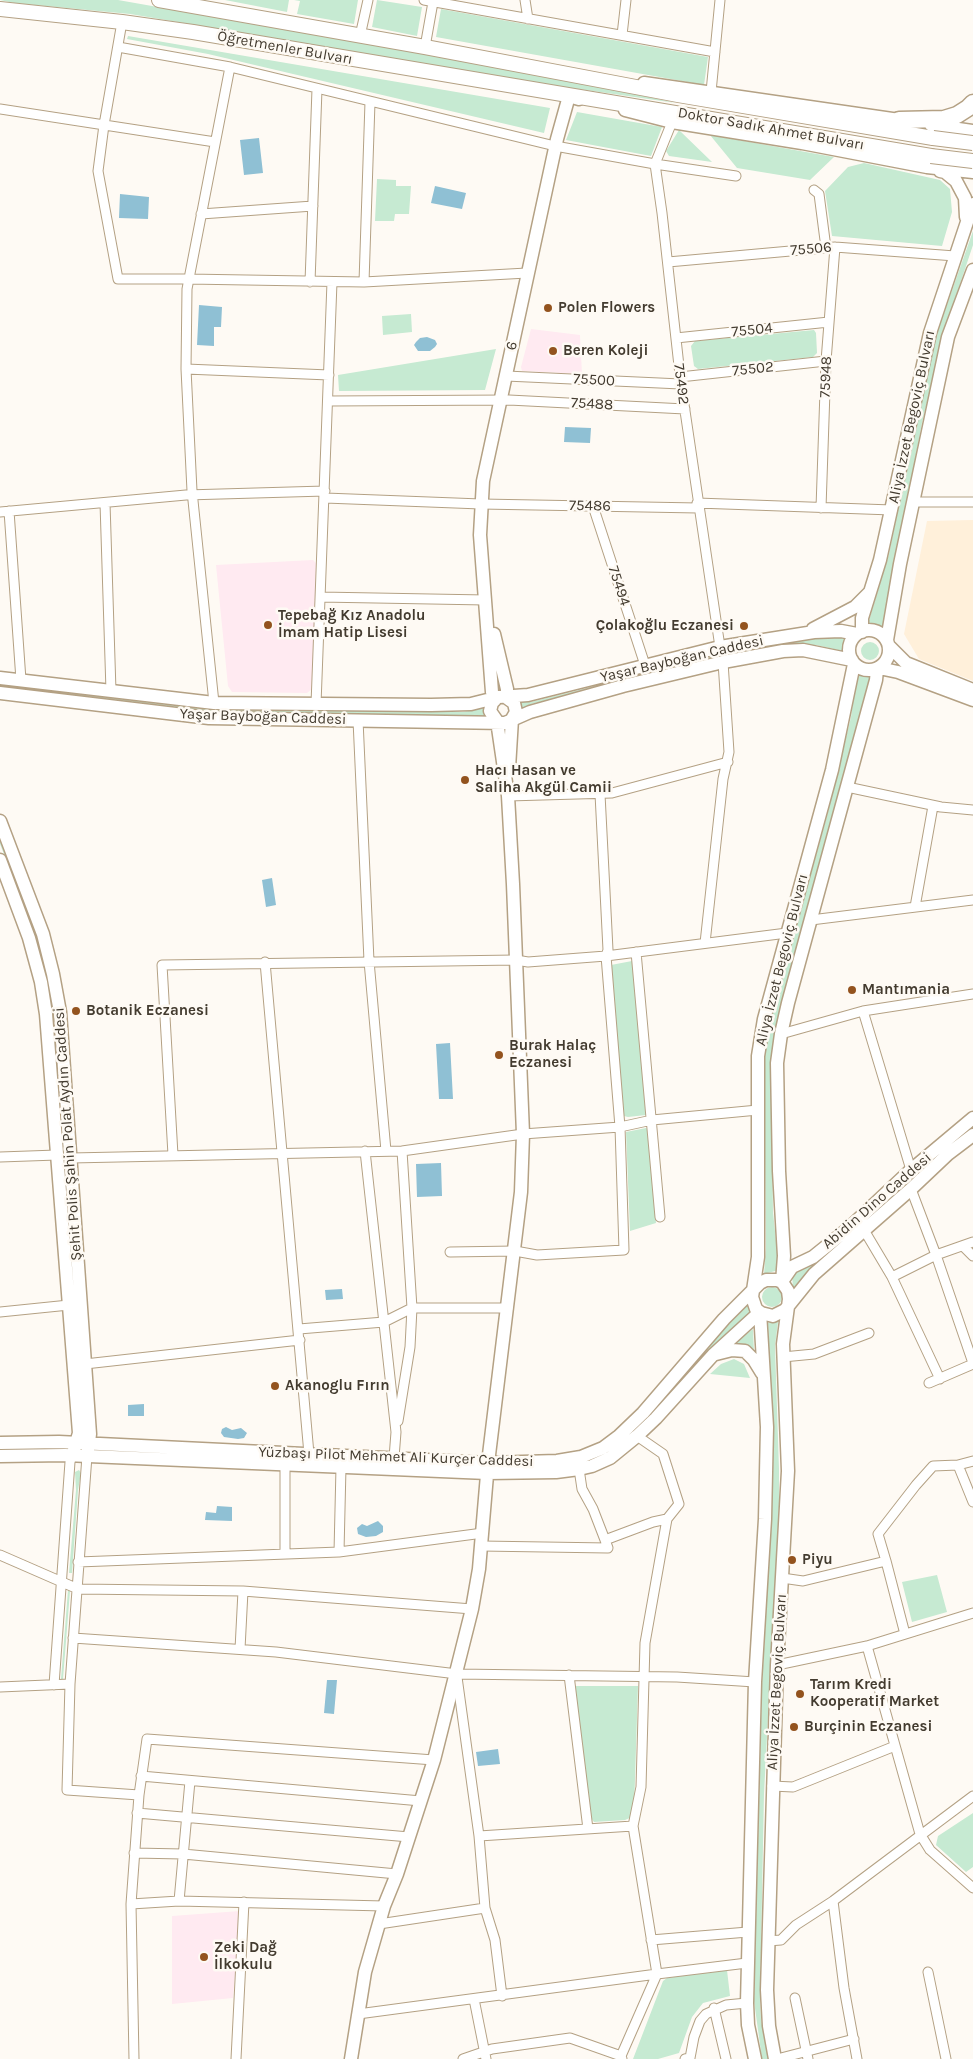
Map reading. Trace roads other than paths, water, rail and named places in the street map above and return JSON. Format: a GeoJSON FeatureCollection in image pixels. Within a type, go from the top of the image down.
{"type":"FeatureCollection","features":[{"type":"Feature","properties":{"kind":"highway"},"geometry":{"type":"LineString","coordinates":[[899,120],[944,118],[957,115],[973,103]]}},
{"type":"Feature","properties":{"kind":"main road","name":"Öğretmenler Bulvarı"},"geometry":{"type":"LineString","coordinates":[[159,0],[199,4],[360,36],[573,74]]}},
{"type":"Feature","properties":{"kind":"main road","name":"Öğretmenler Bulvarı"},"geometry":{"type":"LineString","coordinates":[[0,9],[122,22],[193,32],[569,96]]}},
{"type":"Feature","properties":{"kind":"main road"},"geometry":{"type":"LineString","coordinates":[[573,74],[973,130]]}},
{"type":"Feature","properties":{"kind":"main road","name":"Doktor Sadık Ahmet Bulvarı"},"geometry":{"type":"LineString","coordinates":[[573,74],[678,95],[973,143]]}},
{"type":"Feature","properties":{"kind":"main road"},"geometry":{"type":"LineString","coordinates":[[569,96],[672,122],[929,162],[944,169],[973,172]]}},
{"type":"Feature","properties":{"kind":"main road","name":"6"},"geometry":{"type":"LineString","coordinates":[[501,699],[492,692],[480,535],[483,481],[555,146],[569,96]]}},
{"type":"Feature","properties":{"kind":"main road","name":"Doktor Sadık Ahmet Bulvarı"},"geometry":{"type":"LineString","coordinates":[[569,96],[929,162],[973,161]]}},
{"type":"Feature","properties":{"kind":"main road"},"geometry":{"type":"LineString","coordinates":[[944,169],[954,168],[964,163],[970,152],[966,136],[950,128]]}},
{"type":"Feature","properties":{"kind":"main road"},"geometry":{"type":"LineString","coordinates":[[929,162],[956,182],[965,198],[966,227]]}},
{"type":"Feature","properties":{"kind":"main road","name":"Aliya İzzet Begoviç Bulvarı"},"geometry":{"type":"LineString","coordinates":[[859,633],[892,510],[911,412],[930,333],[973,204]]}},
{"type":"Feature","properties":{"kind":"main road","name":"Aliya İzzet Begoviç Bulvarı"},"geometry":{"type":"LineString","coordinates":[[888,643],[900,564],[948,337],[973,270]]}},
{"type":"Feature","properties":{"kind":"main road"},"geometry":{"type":"LineString","coordinates":[[804,633],[856,607],[871,591]]}},
{"type":"Feature","properties":{"kind":"main road"},"geometry":{"type":"LineString","coordinates":[[973,690],[906,663],[878,632],[872,630],[859,633],[851,642],[849,649],[853,662],[862,669],[898,672],[973,700]]}},
{"type":"Feature","properties":{"kind":"main road","name":"Yaşar Bayboğan Caddesi"},"geometry":{"type":"LineString","coordinates":[[0,678],[214,703],[471,704],[528,695],[720,648],[804,633],[841,631],[859,633]]}},
{"type":"Feature","properties":{"kind":"main road"},"geometry":{"type":"LineString","coordinates":[[878,669],[889,656],[888,643]]}},
{"type":"Feature","properties":{"kind":"main road","name":"Yaşar Bayboğan Caddesi"},"geometry":{"type":"LineString","coordinates":[[512,719],[536,710],[623,686],[724,662],[783,651],[803,650],[853,662]]}},
{"type":"Feature","properties":{"kind":"main road","name":"Aliya İzzet Begoviç Bulvarı"},"geometry":{"type":"LineString","coordinates":[[754,1291],[758,1257],[760,1046],[764,1019],[832,770],[853,662]]}},
{"type":"Feature","properties":{"kind":"main road","name":"Aliya İzzet Begoviç Bulvarı"},"geometry":{"type":"LineString","coordinates":[[782,1282],[784,1256],[779,1171],[777,1063],[781,1034],[878,669]]}},
{"type":"Feature","properties":{"kind":"main road","name":"Yaşar Bayboğan Caddesi"},"geometry":{"type":"LineString","coordinates":[[0,693],[209,718],[497,721]]}},
{"type":"Feature","properties":{"kind":"main road"},"geometry":{"type":"LineString","coordinates":[[351,2059],[366,1972],[384,1906],[397,1874],[434,1760],[472,1609],[483,1533],[487,1468],[515,1250],[521,1192],[523,1134],[516,960],[508,796],[497,721],[490,712],[492,703],[501,699],[514,703],[515,708],[512,719],[508,796]]}},
{"type":"Feature","properties":{"kind":"main road"},"geometry":{"type":"LineString","coordinates":[[497,721],[505,722],[512,719]]}},
{"type":"Feature","properties":{"kind":"main road","name":"Şehit Polis Şahin Polat Aydın Caddesi"},"geometry":{"type":"LineString","coordinates":[[0,821],[43,934],[60,1012],[90,1434],[81,1449]]}},
{"type":"Feature","properties":{"kind":"main road","name":"Şehit Polis Şahin Polat Aydın Caddesi"},"geometry":{"type":"LineString","coordinates":[[0,860],[30,938],[41,982],[46,1014],[81,1449]]}},
{"type":"Feature","properties":{"kind":"main road","name":"Abidin Dino Caddesi"},"geometry":{"type":"LineString","coordinates":[[782,1282],[792,1267],[813,1257],[842,1234],[911,1170],[973,1118]]}},
{"type":"Feature","properties":{"kind":"main road","name":"Abidin Dino Caddesi"},"geometry":{"type":"LineString","coordinates":[[788,1305],[814,1274],[948,1154],[973,1135]]}},
{"type":"Feature","properties":{"kind":"main road"},"geometry":{"type":"LineString","coordinates":[[766,1280],[782,1282],[788,1291],[788,1305],[784,1311],[773,1316],[760,1312],[753,1303],[754,1291],[760,1283],[766,1280]]}},
{"type":"Feature","properties":{"kind":"main road","name":"Yüzbaşı Pilot Mehmet Ali Kurçer Caddesi"},"geometry":{"type":"LineString","coordinates":[[0,1443],[341,1467],[487,1468],[557,1462],[581,1457],[602,1448],[619,1436],[643,1413],[724,1319],[754,1291]]}},
{"type":"Feature","properties":{"kind":"main road","name":"Aliya İzzet Begoviç Bulvarı"},"geometry":{"type":"LineString","coordinates":[[776,2059],[768,2017],[768,1941],[777,1665],[788,1471],[783,1357],[784,1323],[788,1305]]}},
{"type":"Feature","properties":{"kind":"main road","name":"Aliya İzzet Begoviç Bulvarı"},"geometry":{"type":"LineString","coordinates":[[755,2059],[748,2025],[747,2003],[755,1682],[765,1519],[767,1427],[760,1312]]}},
{"type":"Feature","properties":{"kind":"main road","name":"Yüzbaşı Pilot Mehmet Ali Kurçer Caddesi"},"geometry":{"type":"LineString","coordinates":[[0,1456],[81,1449],[309,1454],[394,1458],[487,1468],[556,1472],[578,1469],[592,1466],[610,1458],[636,1436],[656,1418],[713,1355],[760,1312]]}},
{"type":"Feature","properties":{"kind":"main road"},"geometry":{"type":"LineString","coordinates":[[713,1355],[732,1350],[745,1351],[764,1375]]}},
{"type":"Feature","properties":{"kind":"street"},"geometry":{"type":"LineString","coordinates":[[360,36],[368,0]]}},
{"type":"Feature","properties":{"kind":"street"},"geometry":{"type":"LineString","coordinates":[[524,0],[528,18]]}},
{"type":"Feature","properties":{"kind":"street"},"geometry":{"type":"LineString","coordinates":[[622,35],[626,0]]}},
{"type":"Feature","properties":{"kind":"street"},"geometry":{"type":"LineString","coordinates":[[711,92],[720,0]]}},
{"type":"Feature","properties":{"kind":"street"},"geometry":{"type":"LineString","coordinates":[[425,47],[429,1],[715,52]]}},
{"type":"Feature","properties":{"kind":"street"},"geometry":{"type":"LineString","coordinates":[[122,22],[98,171],[118,279],[188,278],[364,282],[527,273]]}},
{"type":"Feature","properties":{"kind":"street"},"geometry":{"type":"LineString","coordinates":[[118,47],[230,68],[555,146],[736,176]]}},
{"type":"Feature","properties":{"kind":"street"},"geometry":{"type":"LineString","coordinates":[[214,703],[192,495],[186,369],[188,278],[230,68]]}},
{"type":"Feature","properties":{"kind":"street"},"geometry":{"type":"LineString","coordinates":[[310,282],[317,89]]}},
{"type":"Feature","properties":{"kind":"street"},"geometry":{"type":"LineString","coordinates":[[364,282],[370,102]]}},
{"type":"Feature","properties":{"kind":"street"},"geometry":{"type":"LineString","coordinates":[[0,110],[215,142]]}},
{"type":"Feature","properties":{"kind":"street","name":"75492"},"geometry":{"type":"LineString","coordinates":[[672,122],[655,164],[681,381],[720,648]]}},
{"type":"Feature","properties":{"kind":"street","name":"75948"},"geometry":{"type":"LineString","coordinates":[[814,190],[819,194],[830,248],[821,508]]}},
{"type":"Feature","properties":{"kind":"street"},"geometry":{"type":"LineString","coordinates":[[201,214],[313,206]]}},
{"type":"Feature","properties":{"kind":"street","name":"75506"},"geometry":{"type":"LineString","coordinates":[[668,262],[830,248],[955,256]]}},
{"type":"Feature","properties":{"kind":"street"},"geometry":{"type":"LineString","coordinates":[[316,704],[332,282]]}},
{"type":"Feature","properties":{"kind":"street","name":"75504"},"geometry":{"type":"LineString","coordinates":[[676,338],[828,322]]}},
{"type":"Feature","properties":{"kind":"street","name":"75502"},"geometry":{"type":"LineString","coordinates":[[681,381],[826,361]]}},
{"type":"Feature","properties":{"kind":"street"},"geometry":{"type":"LineString","coordinates":[[186,369],[329,375]]}},
{"type":"Feature","properties":{"kind":"street","name":"75500"},"geometry":{"type":"LineString","coordinates":[[506,376],[681,381]]}},
{"type":"Feature","properties":{"kind":"street","name":"75488"},"geometry":{"type":"LineString","coordinates":[[328,401],[509,400],[685,409]]}},
{"type":"Feature","properties":{"kind":"street","name":"75486"},"geometry":{"type":"LineString","coordinates":[[5,512],[192,495],[325,495],[481,504],[698,505],[892,510]]}},
{"type":"Feature","properties":{"kind":"street"},"geometry":{"type":"LineString","coordinates":[[913,502],[973,502]]}},
{"type":"Feature","properties":{"kind":"street"},"geometry":{"type":"LineString","coordinates":[[105,503],[111,691]]}},
{"type":"Feature","properties":{"kind":"street","name":"75494"},"geometry":{"type":"LineString","coordinates":[[593,506],[645,666]]}},
{"type":"Feature","properties":{"kind":"street"},"geometry":{"type":"LineString","coordinates":[[5,512],[21,680]]}},
{"type":"Feature","properties":{"kind":"street"},"geometry":{"type":"LineString","coordinates":[[320,597],[486,600]]}},
{"type":"Feature","properties":{"kind":"street"},"geometry":{"type":"LineString","coordinates":[[705,943],[723,779],[729,752],[724,662]]}},
{"type":"Feature","properties":{"kind":"street"},"geometry":{"type":"LineString","coordinates":[[358,720],[369,961],[386,1151]]}},
{"type":"Feature","properties":{"kind":"street"},"geometry":{"type":"LineString","coordinates":[[508,796],[612,793],[728,762]]}},
{"type":"Feature","properties":{"kind":"street"},"geometry":{"type":"LineString","coordinates":[[847,787],[933,806],[973,810]]}},
{"type":"Feature","properties":{"kind":"street"},"geometry":{"type":"LineString","coordinates":[[450,1252],[515,1250],[537,1255],[624,1250],[620,1127],[606,956],[608,950],[600,794]]}},
{"type":"Feature","properties":{"kind":"street"},"geometry":{"type":"LineString","coordinates":[[915,907],[933,806]]}},
{"type":"Feature","properties":{"kind":"street"},"geometry":{"type":"LineString","coordinates":[[811,920],[973,900]]}},
{"type":"Feature","properties":{"kind":"street"},"geometry":{"type":"LineString","coordinates":[[173,1155],[162,965],[369,961],[516,960],[528,962],[606,956],[787,933]]}},
{"type":"Feature","properties":{"kind":"street"},"geometry":{"type":"LineString","coordinates":[[636,952],[660,1217]]}},
{"type":"Feature","properties":{"kind":"street"},"geometry":{"type":"LineString","coordinates":[[265,962],[309,1454]]}},
{"type":"Feature","properties":{"kind":"street"},"geometry":{"type":"LineString","coordinates":[[781,1034],[863,1011],[973,994]]}},
{"type":"Feature","properties":{"kind":"street"},"geometry":{"type":"LineString","coordinates":[[863,1011],[911,1170]]}},
{"type":"Feature","properties":{"kind":"street"},"geometry":{"type":"LineString","coordinates":[[71,1158],[282,1152],[402,1151],[523,1134],[620,1127],[652,1120],[758,1110]]}},
{"type":"Feature","properties":{"kind":"street"},"geometry":{"type":"LineString","coordinates":[[366,1151],[396,1432]]}},
{"type":"Feature","properties":{"kind":"street"},"geometry":{"type":"LineString","coordinates":[[394,1458],[396,1432],[410,1347],[412,1308],[402,1151]]}},
{"type":"Feature","properties":{"kind":"street"},"geometry":{"type":"LineString","coordinates":[[0,1157],[57,1155]]}},
{"type":"Feature","properties":{"kind":"street"},"geometry":{"type":"LineString","coordinates":[[910,1190],[936,1255],[973,1364],[929,1383]]}},
{"type":"Feature","properties":{"kind":"street"},"geometry":{"type":"LineString","coordinates":[[864,1230],[892,1277],[940,1379]]}},
{"type":"Feature","properties":{"kind":"street"},"geometry":{"type":"LineString","coordinates":[[892,1277],[936,1255],[973,1242]]}},
{"type":"Feature","properties":{"kind":"street"},"geometry":{"type":"LineString","coordinates":[[963,1246],[973,1256]]}},
{"type":"Feature","properties":{"kind":"street"},"geometry":{"type":"LineString","coordinates":[[0,1312],[69,1306]]}},
{"type":"Feature","properties":{"kind":"street"},"geometry":{"type":"LineString","coordinates":[[299,1329],[384,1322],[412,1308],[508,1308]]}},
{"type":"Feature","properties":{"kind":"street"},"geometry":{"type":"LineString","coordinates":[[783,1357],[814,1354],[869,1334]]}},
{"type":"Feature","properties":{"kind":"street"},"geometry":{"type":"LineString","coordinates":[[85,1364],[300,1340]]}},
{"type":"Feature","properties":{"kind":"street"},"geometry":{"type":"LineString","coordinates":[[464,2059],[570,2038],[622,2058],[657,1974],[634,1826],[641,1787],[645,1643],[667,1519],[679,1504],[663,1454],[636,1436]]}},
{"type":"Feature","properties":{"kind":"street"},"geometry":{"type":"LineString","coordinates":[[81,1449],[78,1562],[70,1684],[67,1790],[139,1795]]}},
{"type":"Feature","properties":{"kind":"street"},"geometry":{"type":"LineString","coordinates":[[54,1685],[70,1462],[81,1449]]}},
{"type":"Feature","properties":{"kind":"street"},"geometry":{"type":"LineString","coordinates":[[905,1634],[878,1534],[933,1466],[958,1465],[973,1461]]}},
{"type":"Feature","properties":{"kind":"street"},"geometry":{"type":"LineString","coordinates":[[285,1464],[285,1554]]}},
{"type":"Feature","properties":{"kind":"street"},"geometry":{"type":"LineString","coordinates":[[958,1465],[973,1502]]}},
{"type":"Feature","properties":{"kind":"street"},"geometry":{"type":"LineString","coordinates":[[340,1552],[341,1467]]}},
{"type":"Feature","properties":{"kind":"street"},"geometry":{"type":"LineString","coordinates":[[481,1546],[608,1548],[593,1509],[582,1489],[578,1469]]}},
{"type":"Feature","properties":{"kind":"street"},"geometry":{"type":"LineString","coordinates":[[605,1540],[667,1519]]}},
{"type":"Feature","properties":{"kind":"street"},"geometry":{"type":"LineString","coordinates":[[78,1562],[340,1552],[483,1533]]}},
{"type":"Feature","properties":{"kind":"street"},"geometry":{"type":"LineString","coordinates":[[0,1555],[76,1588],[243,1591],[472,1609]]}},
{"type":"Feature","properties":{"kind":"street"},"geometry":{"type":"LineString","coordinates":[[782,1578],[803,1581],[886,1561]]}},
{"type":"Feature","properties":{"kind":"street"},"geometry":{"type":"LineString","coordinates":[[240,1649],[243,1591]]}},
{"type":"Feature","properties":{"kind":"street"},"geometry":{"type":"LineString","coordinates":[[777,1665],[867,1646],[973,1613]]}},
{"type":"Feature","properties":{"kind":"street"},"geometry":{"type":"LineString","coordinates":[[73,1638],[240,1649],[457,1674],[644,1676],[755,1682]]}},
{"type":"Feature","properties":{"kind":"street"},"geometry":{"type":"LineString","coordinates":[[867,1646],[920,1834],[930,1850],[973,1888]]}},
{"type":"Feature","properties":{"kind":"street"},"geometry":{"type":"LineString","coordinates":[[457,1674],[479,1836],[485,1908],[495,1940],[502,1996]]}},
{"type":"Feature","properties":{"kind":"street"},"geometry":{"type":"LineString","coordinates":[[569,1675],[588,1829]]}},
{"type":"Feature","properties":{"kind":"street"},"geometry":{"type":"LineString","coordinates":[[0,1686],[70,1684]]}},
{"type":"Feature","properties":{"kind":"street"},"geometry":{"type":"LineString","coordinates":[[134,2059],[131,1904],[139,1795],[147,1739],[434,1760]]}},
{"type":"Feature","properties":{"kind":"street"},"geometry":{"type":"LineString","coordinates":[[772,1786],[792,1786],[895,1746]]}},
{"type":"Feature","properties":{"kind":"street"},"geometry":{"type":"LineString","coordinates":[[142,1776],[421,1801]]}},
{"type":"Feature","properties":{"kind":"street"},"geometry":{"type":"LineString","coordinates":[[179,1901],[190,1781]]}},
{"type":"Feature","properties":{"kind":"street"},"geometry":{"type":"LineString","coordinates":[[768,1941],[781,1940],[796,1925],[833,1901],[973,1796]]}},
{"type":"Feature","properties":{"kind":"street"},"geometry":{"type":"LineString","coordinates":[[138,1813],[409,1837]]}},
{"type":"Feature","properties":{"kind":"street"},"geometry":{"type":"LineString","coordinates":[[479,1836],[634,1826]]}},
{"type":"Feature","properties":{"kind":"street"},"geometry":{"type":"LineString","coordinates":[[134,1853],[183,1854],[397,1874]]}},
{"type":"Feature","properties":{"kind":"street"},"geometry":{"type":"LineString","coordinates":[[131,1904],[179,1901],[384,1906]]}},
{"type":"Feature","properties":{"kind":"street"},"geometry":{"type":"LineString","coordinates":[[833,1901],[844,1988],[857,2059]]}},
{"type":"Feature","properties":{"kind":"street"},"geometry":{"type":"LineString","coordinates":[[236,2059],[244,1902]]}},
{"type":"Feature","properties":{"kind":"street"},"geometry":{"type":"LineString","coordinates":[[379,1924],[485,1908]]}},
{"type":"Feature","properties":{"kind":"street"},"geometry":{"type":"LineString","coordinates":[[651,1940],[748,1932]]}},
{"type":"Feature","properties":{"kind":"street"},"geometry":{"type":"LineString","coordinates":[[358,2014],[748,1963]]}},
{"type":"Feature","properties":{"kind":"street"},"geometry":{"type":"LineString","coordinates":[[928,1972],[946,2059]]}},
{"type":"Feature","properties":{"kind":"street"},"geometry":{"type":"LineString","coordinates":[[795,1998],[807,2055]]}},
{"type":"Feature","properties":{"kind":"street"},"geometry":{"type":"LineString","coordinates":[[474,1999],[486,2055]]}},
{"type":"Feature","properties":{"kind":"street"},"geometry":{"type":"LineString","coordinates":[[685,2059],[690,2058],[694,2037],[700,2021],[706,2014],[714,2008],[747,2003]]}},
{"type":"Feature","properties":{"kind":"street"},"geometry":{"type":"LineString","coordinates":[[714,2008],[726,2059]]}},
{"type":"Feature","properties":{"kind":"street"},"geometry":{"type":"LineString","coordinates":[[776,2059],[807,2055],[854,2039]]}},
{"type":"Feature","properties":{"kind":"water"},"geometry":{"type":"Polygon","coordinates":[[[259,138],[263,173],[244,175],[240,140],[259,138]]]}},
{"type":"Feature","properties":{"kind":"water"},"geometry":{"type":"Polygon","coordinates":[[[435,186],[466,193],[462,209],[431,203],[435,186]]]}},
{"type":"Feature","properties":{"kind":"water"},"geometry":{"type":"Polygon","coordinates":[[[120,194],[149,197],[148,219],[119,218],[120,194]]]}},
{"type":"Feature","properties":{"kind":"water"},"geometry":{"type":"Polygon","coordinates":[[[199,305],[222,307],[221,327],[214,327],[214,346],[197,345],[199,305]]]}},
{"type":"Feature","properties":{"kind":"water"},"geometry":{"type":"Polygon","coordinates":[[[427,337],[435,340],[437,344],[430,351],[418,351],[414,345],[420,338],[427,337]]]}},
{"type":"Feature","properties":{"kind":"water"},"geometry":{"type":"Polygon","coordinates":[[[565,427],[591,428],[590,443],[564,442],[565,427]]]}},
{"type":"Feature","properties":{"kind":"water"},"geometry":{"type":"Polygon","coordinates":[[[272,878],[276,905],[266,907],[262,880],[272,878]]]}},
{"type":"Feature","properties":{"kind":"water"},"geometry":{"type":"Polygon","coordinates":[[[450,1043],[453,1099],[439,1099],[436,1044],[450,1043]]]}},
{"type":"Feature","properties":{"kind":"water"},"geometry":{"type":"Polygon","coordinates":[[[441,1163],[442,1196],[417,1197],[416,1164],[441,1163]]]}},
{"type":"Feature","properties":{"kind":"water"},"geometry":{"type":"Polygon","coordinates":[[[342,1289],[343,1299],[326,1300],[325,1290],[342,1289]]]}},
{"type":"Feature","properties":{"kind":"water"},"geometry":{"type":"Polygon","coordinates":[[[144,1404],[144,1416],[128,1416],[128,1405],[144,1404]]]}},
{"type":"Feature","properties":{"kind":"water"},"geometry":{"type":"Polygon","coordinates":[[[226,1427],[232,1430],[241,1428],[247,1433],[244,1438],[224,1437],[221,1433],[222,1429],[226,1427]]]}},
{"type":"Feature","properties":{"kind":"water"},"geometry":{"type":"Polygon","coordinates":[[[217,1506],[232,1507],[232,1521],[205,1520],[206,1512],[216,1513],[217,1506]]]}},
{"type":"Feature","properties":{"kind":"water"},"geometry":{"type":"Polygon","coordinates":[[[378,1521],[383,1526],[383,1532],[376,1536],[366,1537],[358,1534],[357,1528],[362,1524],[367,1526],[378,1521]]]}},
{"type":"Feature","properties":{"kind":"water"},"geometry":{"type":"Polygon","coordinates":[[[327,1680],[337,1680],[334,1714],[324,1713],[327,1680]]]}},
{"type":"Feature","properties":{"kind":"water"},"geometry":{"type":"Polygon","coordinates":[[[498,1749],[500,1764],[478,1766],[476,1752],[498,1749]]]}},
{"type":"Feature","properties":{"kind":"place","name":"Polen Flowers"},"geometry":{"type":"Point","coordinates":[548,308]}},
{"type":"Feature","properties":{"kind":"place","name":"Beren Koleji"},"geometry":{"type":"Point","coordinates":[553,351]}},
{"type":"Feature","properties":{"kind":"place","name":"Tepebağ Kız Anadolu İmam Hatip Lisesi"},"geometry":{"type":"Point","coordinates":[268,625]}},
{"type":"Feature","properties":{"kind":"place","name":"Çolakoğlu Eczanesi"},"geometry":{"type":"Point","coordinates":[744,626]}},
{"type":"Feature","properties":{"kind":"place","name":"Hacı Hasan ve Saliha Akgül Camii"},"geometry":{"type":"Point","coordinates":[465,780]}},
{"type":"Feature","properties":{"kind":"place","name":"Mantımania"},"geometry":{"type":"Point","coordinates":[852,990]}},
{"type":"Feature","properties":{"kind":"place","name":"Botanik Eczanesi"},"geometry":{"type":"Point","coordinates":[76,1011]}},
{"type":"Feature","properties":{"kind":"place","name":"Burak Halaç Eczanesi"},"geometry":{"type":"Point","coordinates":[499,1055]}},
{"type":"Feature","properties":{"kind":"place","name":"Akanoglu Fırın"},"geometry":{"type":"Point","coordinates":[275,1386]}},
{"type":"Feature","properties":{"kind":"place","name":"Piyu"},"geometry":{"type":"Point","coordinates":[792,1560]}},
{"type":"Feature","properties":{"kind":"place","name":"Tarım Kredi Kooperatif Market"},"geometry":{"type":"Point","coordinates":[800,1694]}},
{"type":"Feature","properties":{"kind":"place","name":"Burçinin Eczanesi"},"geometry":{"type":"Point","coordinates":[794,1727]}},
{"type":"Feature","properties":{"kind":"place","name":"Zeki Dağ İlkokulu"},"geometry":{"type":"Point","coordinates":[204,1957]}}]}
